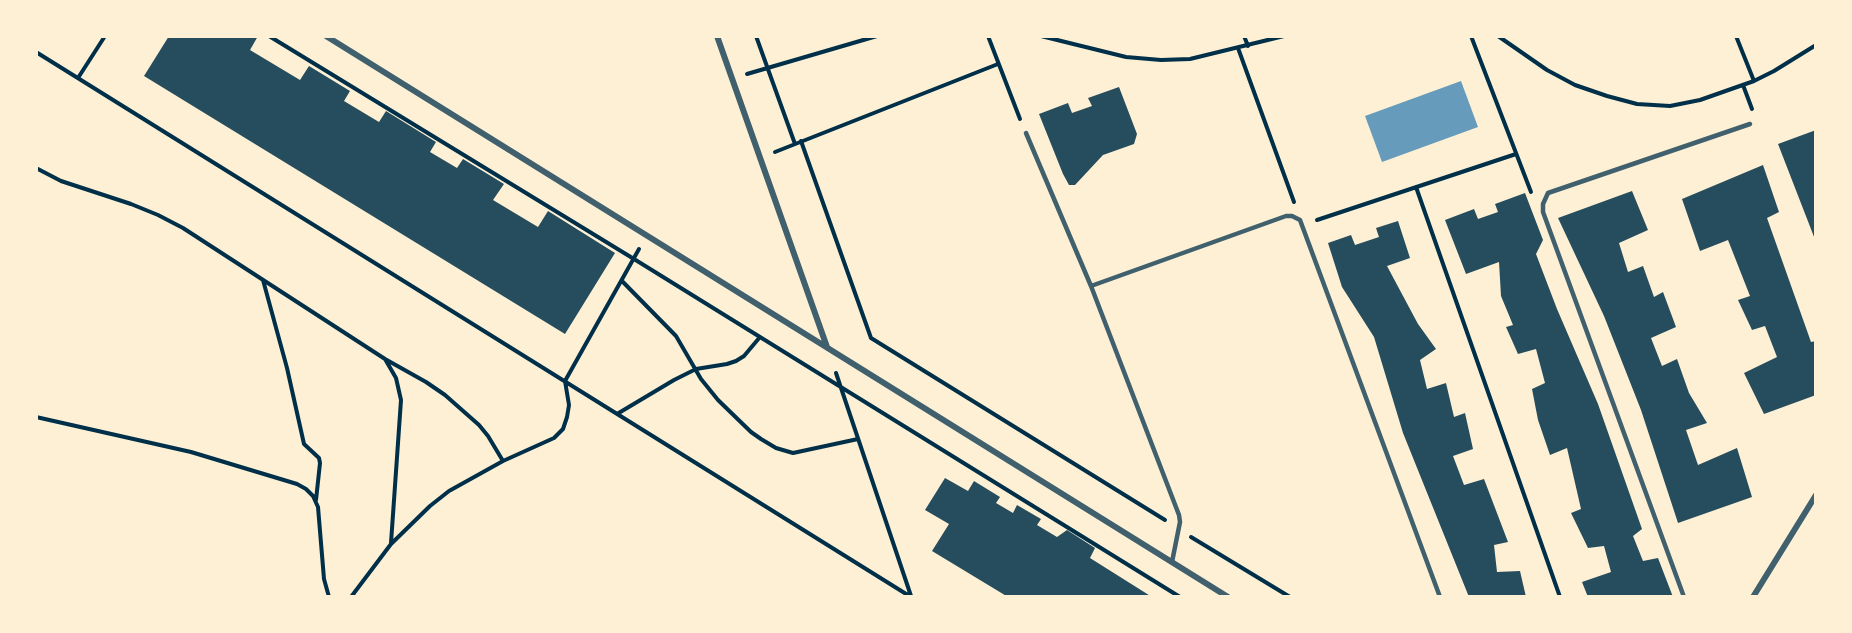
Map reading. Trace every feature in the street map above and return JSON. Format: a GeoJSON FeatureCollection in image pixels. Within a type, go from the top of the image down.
{"type":"FeatureCollection","features":[{"type":"Feature","properties":{"kind":"street"},"geometry":{"type":"LineString","coordinates":[[326,36],[1228,597]]}},
{"type":"Feature","properties":{"kind":"street"},"geometry":{"type":"LineString","coordinates":[[717,36],[827,347]]}},
{"type":"Feature","properties":{"kind":"street"},"geometry":{"type":"LineString","coordinates":[[1753,597],[1816,495]]}},
{"type":"Feature","properties":{"kind":"lane"},"geometry":{"type":"LineString","coordinates":[[1684,597],[1543,212],[1543,204],[1548,193],[1750,124]]}},
{"type":"Feature","properties":{"kind":"lane"},"geometry":{"type":"LineString","coordinates":[[1026,133],[1091,286],[1179,515],[1179,529],[1172,562]]}},
{"type":"Feature","properties":{"kind":"lane"},"geometry":{"type":"LineString","coordinates":[[1091,286],[1286,216],[1297,217],[1302,225],[1440,597]]}},
{"type":"Feature","properties":{"kind":"path"},"geometry":{"type":"LineString","coordinates":[[78,78],[105,36]]}},
{"type":"Feature","properties":{"kind":"path"},"geometry":{"type":"LineString","coordinates":[[269,36],[1180,597]]}},
{"type":"Feature","properties":{"kind":"path"},"geometry":{"type":"LineString","coordinates":[[756,36],[795,144]]}},
{"type":"Feature","properties":{"kind":"path"},"geometry":{"type":"LineString","coordinates":[[732,78],[877,36]]}},
{"type":"Feature","properties":{"kind":"path"},"geometry":{"type":"LineString","coordinates":[[988,36],[1026,133]]}},
{"type":"Feature","properties":{"kind":"path"},"geometry":{"type":"LineString","coordinates":[[1041,36],[1126,57],[1161,60],[1190,59],[1284,36]]}},
{"type":"Feature","properties":{"kind":"path"},"geometry":{"type":"LineString","coordinates":[[1244,36],[1248,46]]}},
{"type":"Feature","properties":{"kind":"path"},"geometry":{"type":"LineString","coordinates":[[1471,36],[1530,189],[1543,212]]}},
{"type":"Feature","properties":{"kind":"path"},"geometry":{"type":"LineString","coordinates":[[1498,36],[1547,70],[1575,85],[1637,104],[1670,106],[1700,100],[1754,81],[1816,45]]}},
{"type":"Feature","properties":{"kind":"path"},"geometry":{"type":"LineString","coordinates":[[1736,36],[1754,81]]}},
{"type":"Feature","properties":{"kind":"path"},"geometry":{"type":"LineString","coordinates":[[1238,48],[1293,199],[1297,217]]}},
{"type":"Feature","properties":{"kind":"path"},"geometry":{"type":"LineString","coordinates":[[36,52],[911,597]]}},
{"type":"Feature","properties":{"kind":"path"},"geometry":{"type":"LineString","coordinates":[[760,158],[998,64]]}},
{"type":"Feature","properties":{"kind":"path"},"geometry":{"type":"LineString","coordinates":[[801,141],[871,338],[1290,597]]}},
{"type":"Feature","properties":{"kind":"path"},"geometry":{"type":"LineString","coordinates":[[1302,225],[1516,154]]}},
{"type":"Feature","properties":{"kind":"path"},"geometry":{"type":"LineString","coordinates":[[36,168],[62,181],[158,215],[183,228],[385,359],[445,395],[479,425],[503,460]]}},
{"type":"Feature","properties":{"kind":"path"},"geometry":{"type":"LineString","coordinates":[[1416,187],[1560,597]]}},
{"type":"Feature","properties":{"kind":"path"},"geometry":{"type":"LineString","coordinates":[[351,597],[391,544],[430,506],[449,491],[503,460],[554,438],[563,429],[569,405],[565,381],[647,236]]}},
{"type":"Feature","properties":{"kind":"path"},"geometry":{"type":"LineString","coordinates":[[263,279],[287,368],[304,444],[319,458],[316,501],[324,579],[329,597]]}},
{"type":"Feature","properties":{"kind":"path"},"geometry":{"type":"LineString","coordinates":[[621,280],[676,336],[701,379],[751,432],[776,448],[793,453],[858,439]]}},
{"type":"Feature","properties":{"kind":"path"},"geometry":{"type":"LineString","coordinates":[[617,414],[696,369],[736,361],[744,356],[760,337]]}},
{"type":"Feature","properties":{"kind":"path"},"geometry":{"type":"LineString","coordinates":[[827,347],[911,597]]}},
{"type":"Feature","properties":{"kind":"path"},"geometry":{"type":"LineString","coordinates":[[385,359],[396,378],[401,400],[391,544]]}},
{"type":"Feature","properties":{"kind":"path"},"geometry":{"type":"LineString","coordinates":[[36,417],[201,455],[297,484],[306,489],[316,501]]}},
{"type":"Feature","properties":{"kind":"water"},"geometry":{"type":"Polygon","coordinates":[[[1461,81],[1478,127],[1382,162],[1365,116],[1461,81]]]}},
{"type":"Feature","properties":{"kind":"building"},"geometry":{"type":"Polygon","coordinates":[[[169,36],[258,36],[250,50],[300,80],[309,66],[350,91],[344,101],[379,122],[386,111],[436,142],[430,152],[457,168],[463,159],[504,184],[493,200],[538,227],[548,211],[615,253],[565,334],[144,76],[169,36]]]}},
{"type":"Feature","properties":{"kind":"building"},"geometry":{"type":"Polygon","coordinates":[[[1119,87],[1137,134],[1134,144],[1103,155],[1075,185],[1069,185],[1039,114],[1068,103],[1072,113],[1092,106],[1088,98],[1119,87]]]}},
{"type":"Feature","properties":{"kind":"building"},"geometry":{"type":"Polygon","coordinates":[[[1816,130],[1816,242],[1778,144],[1816,130]]]}},
{"type":"Feature","properties":{"kind":"building"},"geometry":{"type":"Polygon","coordinates":[[[1763,165],[1779,212],[1767,218],[1811,342],[1816,341],[1816,395],[1764,414],[1744,373],[1777,357],[1765,326],[1752,330],[1738,300],[1750,296],[1728,240],[1700,251],[1682,199],[1763,165]]]}},
{"type":"Feature","properties":{"kind":"building"},"geometry":{"type":"Polygon","coordinates":[[[1632,191],[1648,230],[1619,243],[1628,272],[1643,266],[1654,297],[1663,292],[1676,327],[1651,338],[1662,366],[1677,359],[1689,393],[1707,423],[1686,430],[1698,465],[1737,448],[1752,497],[1678,523],[1641,410],[1604,316],[1558,218],[1632,191]]]}},
{"type":"Feature","properties":{"kind":"building"},"geometry":{"type":"Polygon","coordinates":[[[1525,193],[1543,240],[1536,254],[1598,404],[1642,529],[1633,536],[1643,561],[1658,558],[1673,597],[1588,597],[1582,582],[1611,572],[1604,546],[1588,548],[1571,513],[1581,509],[1567,448],[1550,455],[1538,420],[1532,389],[1545,383],[1536,349],[1518,354],[1506,327],[1513,325],[1501,296],[1499,262],[1466,274],[1445,220],[1474,209],[1478,219],[1498,212],[1495,204],[1525,193]]]}},
{"type":"Feature","properties":{"kind":"building"},"geometry":{"type":"Polygon","coordinates":[[[1398,221],[1410,258],[1387,266],[1418,324],[1436,349],[1420,360],[1427,389],[1446,383],[1454,417],[1465,413],[1473,449],[1453,456],[1464,485],[1484,479],[1508,542],[1494,545],[1497,572],[1520,571],[1526,597],[1469,597],[1403,433],[1374,337],[1342,287],[1328,243],[1351,235],[1355,245],[1379,237],[1376,228],[1398,221]]]}},
{"type":"Feature","properties":{"kind":"building"},"geometry":{"type":"Polygon","coordinates":[[[945,478],[968,491],[974,481],[1000,497],[996,503],[1013,513],[1017,505],[1041,519],[1037,525],[1057,537],[1067,530],[1095,548],[1090,558],[1152,597],[1008,597],[932,551],[949,524],[925,510],[945,478]]]}}]}
